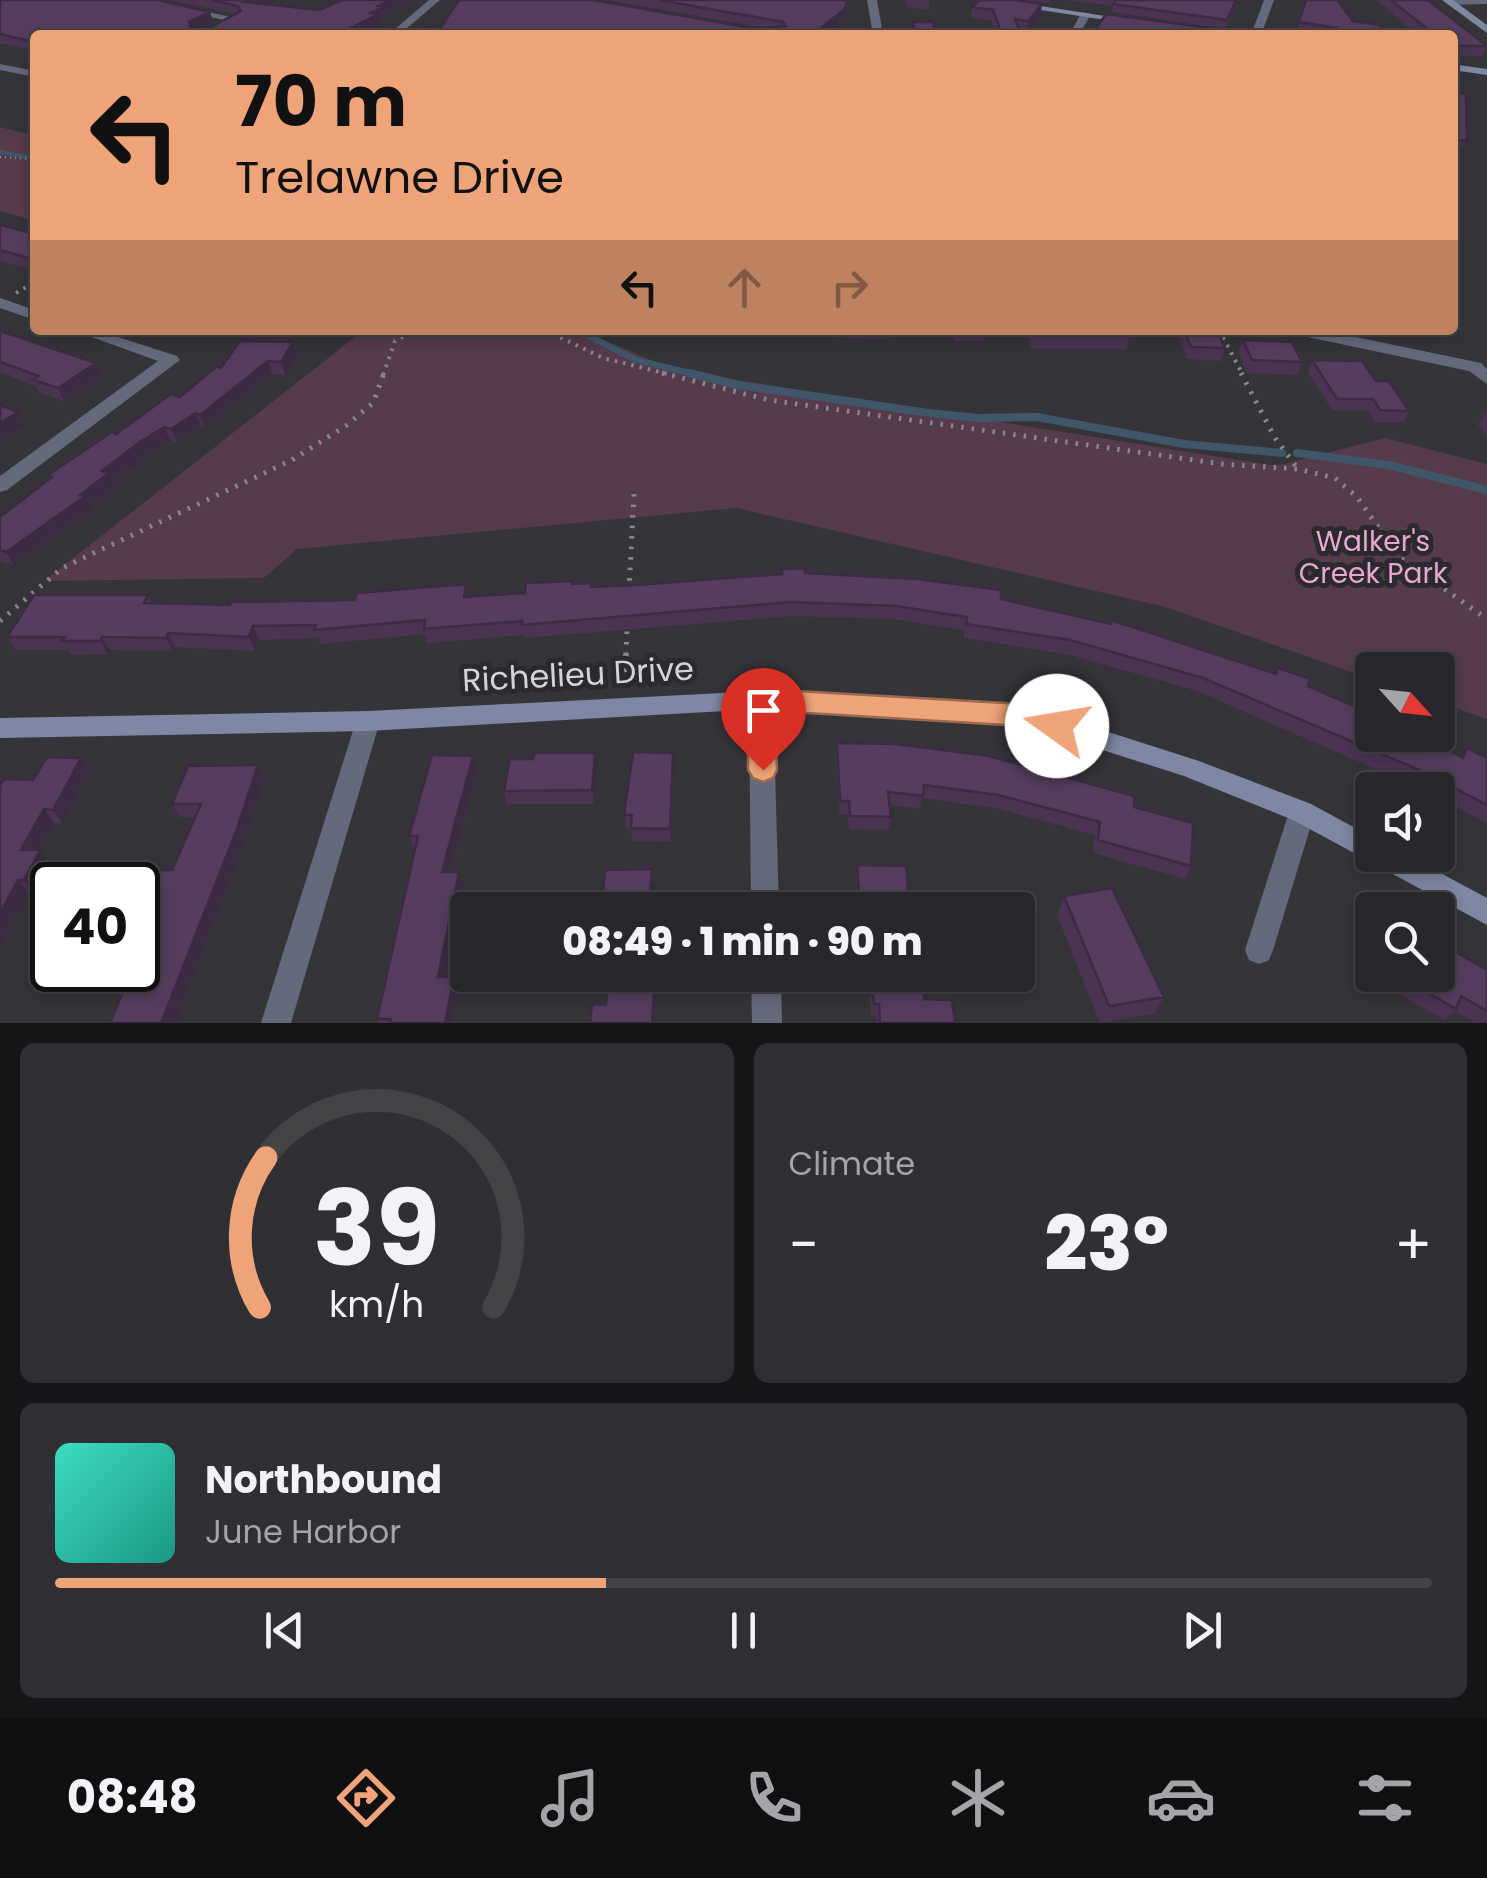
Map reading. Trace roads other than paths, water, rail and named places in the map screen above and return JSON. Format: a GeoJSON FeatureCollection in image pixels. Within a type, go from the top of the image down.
{"type":"FeatureCollection","features":[{"type":"Feature","properties":{"kind":"street"},"geometry":{"type":"LineString","coordinates":[[138,0],[234,19],[210,30]]}},
{"type":"Feature","properties":{"kind":"street"},"geometry":{"type":"LineString","coordinates":[[399,30],[435,0]]}},
{"type":"Feature","properties":{"kind":"street"},"geometry":{"type":"LineString","coordinates":[[872,0],[877,30]]}},
{"type":"Feature","properties":{"kind":"street"},"geometry":{"type":"LineString","coordinates":[[980,0],[1141,22]]}},
{"type":"Feature","properties":{"kind":"street"},"geometry":{"type":"LineString","coordinates":[[1258,30],[1268,0]]}},
{"type":"Feature","properties":{"kind":"street"},"geometry":{"type":"LineString","coordinates":[[1448,1],[1487,1]]}},
{"type":"Feature","properties":{"kind":"street"},"geometry":{"type":"LineString","coordinates":[[1448,1],[1487,30]]}},
{"type":"Feature","properties":{"kind":"street"},"geometry":{"type":"LineString","coordinates":[[1077,30],[1086,14]]}},
{"type":"Feature","properties":{"kind":"street"},"geometry":{"type":"LineString","coordinates":[[1178,27],[1198,30]]}},
{"type":"Feature","properties":{"kind":"street"},"geometry":{"type":"LineString","coordinates":[[0,67],[30,73]]}},
{"type":"Feature","properties":{"kind":"street"},"geometry":{"type":"LineString","coordinates":[[1458,68],[1487,72]]}},
{"type":"Feature","properties":{"kind":"street"},"geometry":{"type":"LineString","coordinates":[[0,304],[30,313]]}},
{"type":"Feature","properties":{"kind":"street"},"geometry":{"type":"LineString","coordinates":[[0,486],[170,360],[95,335]]}},
{"type":"Feature","properties":{"kind":"street"},"geometry":{"type":"LineString","coordinates":[[1323,335],[1483,367]]}},
{"type":"Feature","properties":{"kind":"street"},"geometry":{"type":"LineString","coordinates":[[762,700],[765,892]]}},
{"type":"Feature","properties":{"kind":"street","name":"Richelieu Drive"},"geometry":{"type":"LineString","coordinates":[[0,728],[368,721],[762,700],[1024,715],[1190,768],[1302,812],[1355,841]]}},
{"type":"Feature","properties":{"kind":"street"},"geometry":{"type":"LineString","coordinates":[[276,1023],[368,721]]}},
{"type":"Feature","properties":{"kind":"street"},"geometry":{"type":"LineString","coordinates":[[1259,950],[1302,812]]}},
{"type":"Feature","properties":{"kind":"street"},"geometry":{"type":"LineString","coordinates":[[1413,872],[1487,912]]}},
{"type":"Feature","properties":{"kind":"street"},"geometry":{"type":"LineString","coordinates":[[766,992],[767,1023]]}},
{"type":"Feature","properties":{"kind":"waterway"},"geometry":{"type":"LineString","coordinates":[[0,152],[30,158]]}},
{"type":"Feature","properties":{"kind":"waterway"},"geometry":{"type":"LineString","coordinates":[[587,335],[636,360],[699,375]]}},
{"type":"Feature","properties":{"kind":"waterway"},"geometry":{"type":"LineString","coordinates":[[689,373],[738,385],[929,413],[979,418],[1037,417],[1184,444],[1282,453]]}},
{"type":"Feature","properties":{"kind":"waterway"},"geometry":{"type":"LineString","coordinates":[[1297,453],[1389,465],[1487,490]]}},
{"type":"Feature","properties":{"kind":"park label","name":"Walker's Creek Park"},"geometry":{"type":"Point","coordinates":[1373,557]}}]}
